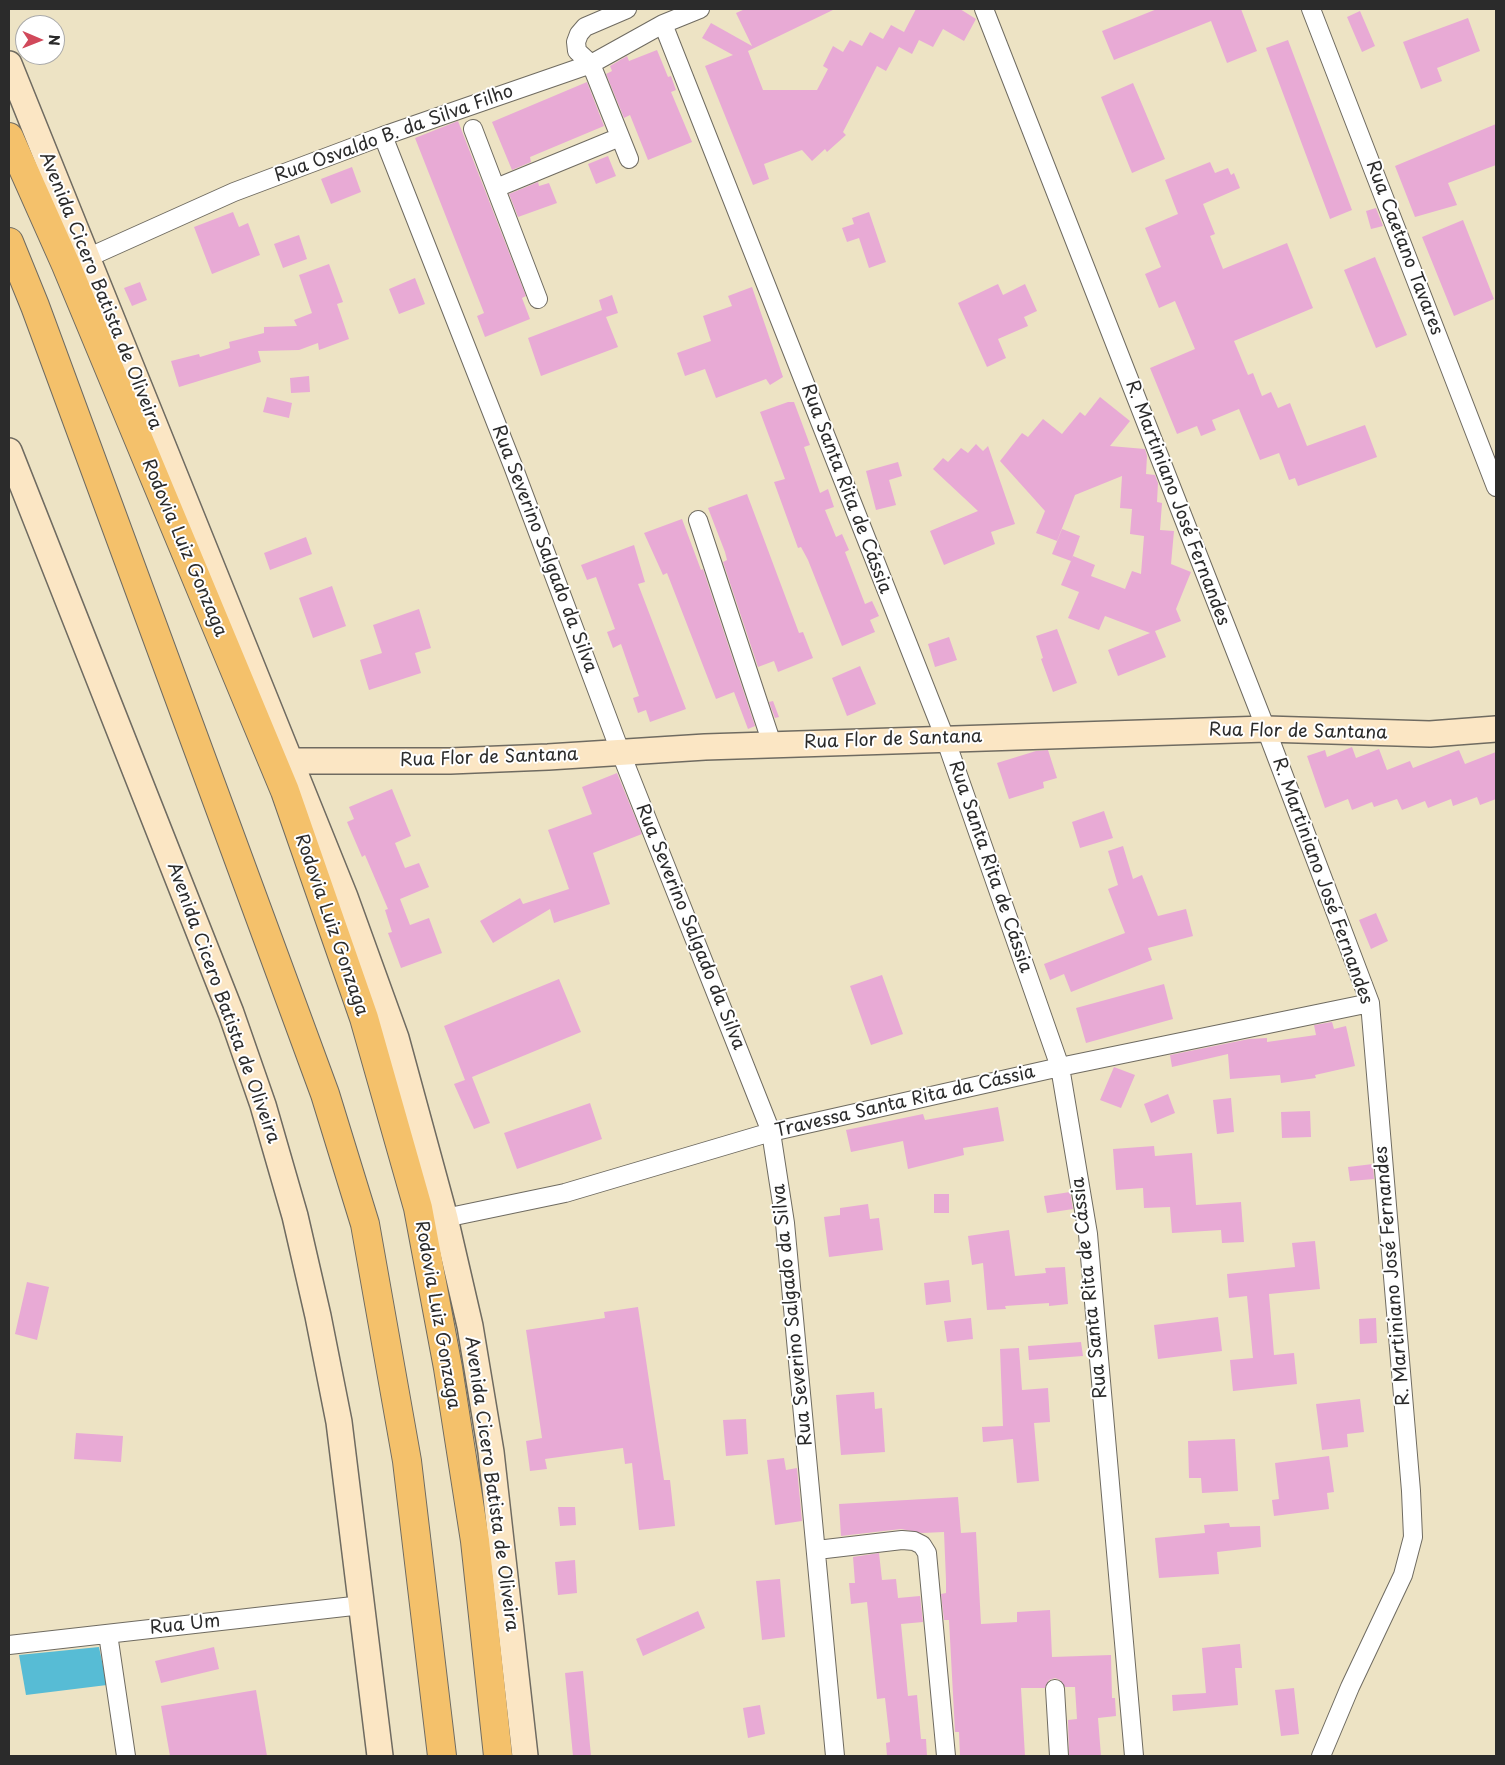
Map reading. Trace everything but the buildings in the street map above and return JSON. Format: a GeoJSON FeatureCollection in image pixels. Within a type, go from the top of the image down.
{"type":"FeatureCollection","features":[{"type":"Feature","properties":{"kind":"highway","name":"Rodovia Luiz Gonzaga"},"geometry":{"type":"LineString","coordinates":[[9,137],[66,264],[285,791],[364,1018],[418,1208],[448,1368],[474,1540],[498,1756]]}},
{"type":"Feature","properties":{"kind":"highway"},"geometry":{"type":"LineString","coordinates":[[9,242],[35,306],[325,1094],[365,1224],[407,1461],[442,1756]]}},
{"type":"Feature","properties":{"kind":"main road","name":"Avenida Cicero Batista de Oliveira"},"geometry":{"type":"LineString","coordinates":[[9,64],[345,897],[396,1038],[446,1218],[470,1326],[491,1452],[525,1756]]}},
{"type":"Feature","properties":{"kind":"main road","name":"Avenida Cicero Batista de Oliveira"},"geometry":{"type":"LineString","coordinates":[[9,451],[174,864],[263,1105],[295,1216],[336,1403],[380,1756]]}},
{"type":"Feature","properties":{"kind":"main road","name":"Rua Flor de Santana"},"geometry":{"type":"LineString","coordinates":[[290,761],[460,760],[548,757],[620,751],[772,744],[1266,729],[1430,734],[1496,729]]}},
{"type":"Feature","properties":{"kind":"street"},"geometry":{"type":"LineString","coordinates":[[627,9],[585,28],[579,34],[576,42],[578,51],[591,64],[629,159]]}},
{"type":"Feature","properties":{"kind":"street","name":"Rua Osvaldo B. da Silva Filho"},"geometry":{"type":"LineString","coordinates":[[87,258],[234,192],[383,136],[591,64],[663,24],[700,9]]}},
{"type":"Feature","properties":{"kind":"street","name":"R. Martiniano José Fernandes"},"geometry":{"type":"LineString","coordinates":[[984,9],[1266,729],[1370,1003],[1411,1491],[1413,1537],[1403,1575],[1350,1687],[1321,1756]]}},
{"type":"Feature","properties":{"kind":"street","name":"Rua Caetano Tavares"},"geometry":{"type":"LineString","coordinates":[[1311,9],[1496,487]]}},
{"type":"Feature","properties":{"kind":"street","name":"Rua Santa Rita de Cássia"},"geometry":{"type":"LineString","coordinates":[[663,24],[945,738],[1060,1067],[1088,1234],[1134,1756]]}},
{"type":"Feature","properties":{"kind":"street"},"geometry":{"type":"LineString","coordinates":[[473,129],[538,300]]}},
{"type":"Feature","properties":{"kind":"street","name":"Rua Severino Salgado da Silva"},"geometry":{"type":"LineString","coordinates":[[383,136],[513,466],[620,751],[771,1132],[785,1223],[835,1756]]}},
{"type":"Feature","properties":{"kind":"street"},"geometry":{"type":"LineString","coordinates":[[496,188],[620,137]]}},
{"type":"Feature","properties":{"kind":"street"},"geometry":{"type":"LineString","coordinates":[[698,520],[772,744]]}},
{"type":"Feature","properties":{"kind":"street","name":"Travessa Santa Rita da Cássia"},"geometry":{"type":"LineString","coordinates":[[446,1218],[566,1193],[771,1132],[1060,1067],[1370,1003]]}},
{"type":"Feature","properties":{"kind":"street"},"geometry":{"type":"LineString","coordinates":[[817,1550],[902,1540],[914,1541],[922,1545],[927,1553],[946,1756]]}},
{"type":"Feature","properties":{"kind":"street","name":"Rua Um"},"geometry":{"type":"LineString","coordinates":[[9,1644],[362,1605]]}},
{"type":"Feature","properties":{"kind":"street"},"geometry":{"type":"LineString","coordinates":[[108,1634],[126,1756]]}},
{"type":"Feature","properties":{"kind":"street"},"geometry":{"type":"LineString","coordinates":[[1054,1689],[1059,1756]]}},
{"type":"Feature","properties":{"kind":"water"},"geometry":{"type":"Polygon","coordinates":[[[99,1647],[107,1685],[26,1695],[19,1655],[99,1647]]]}}]}
